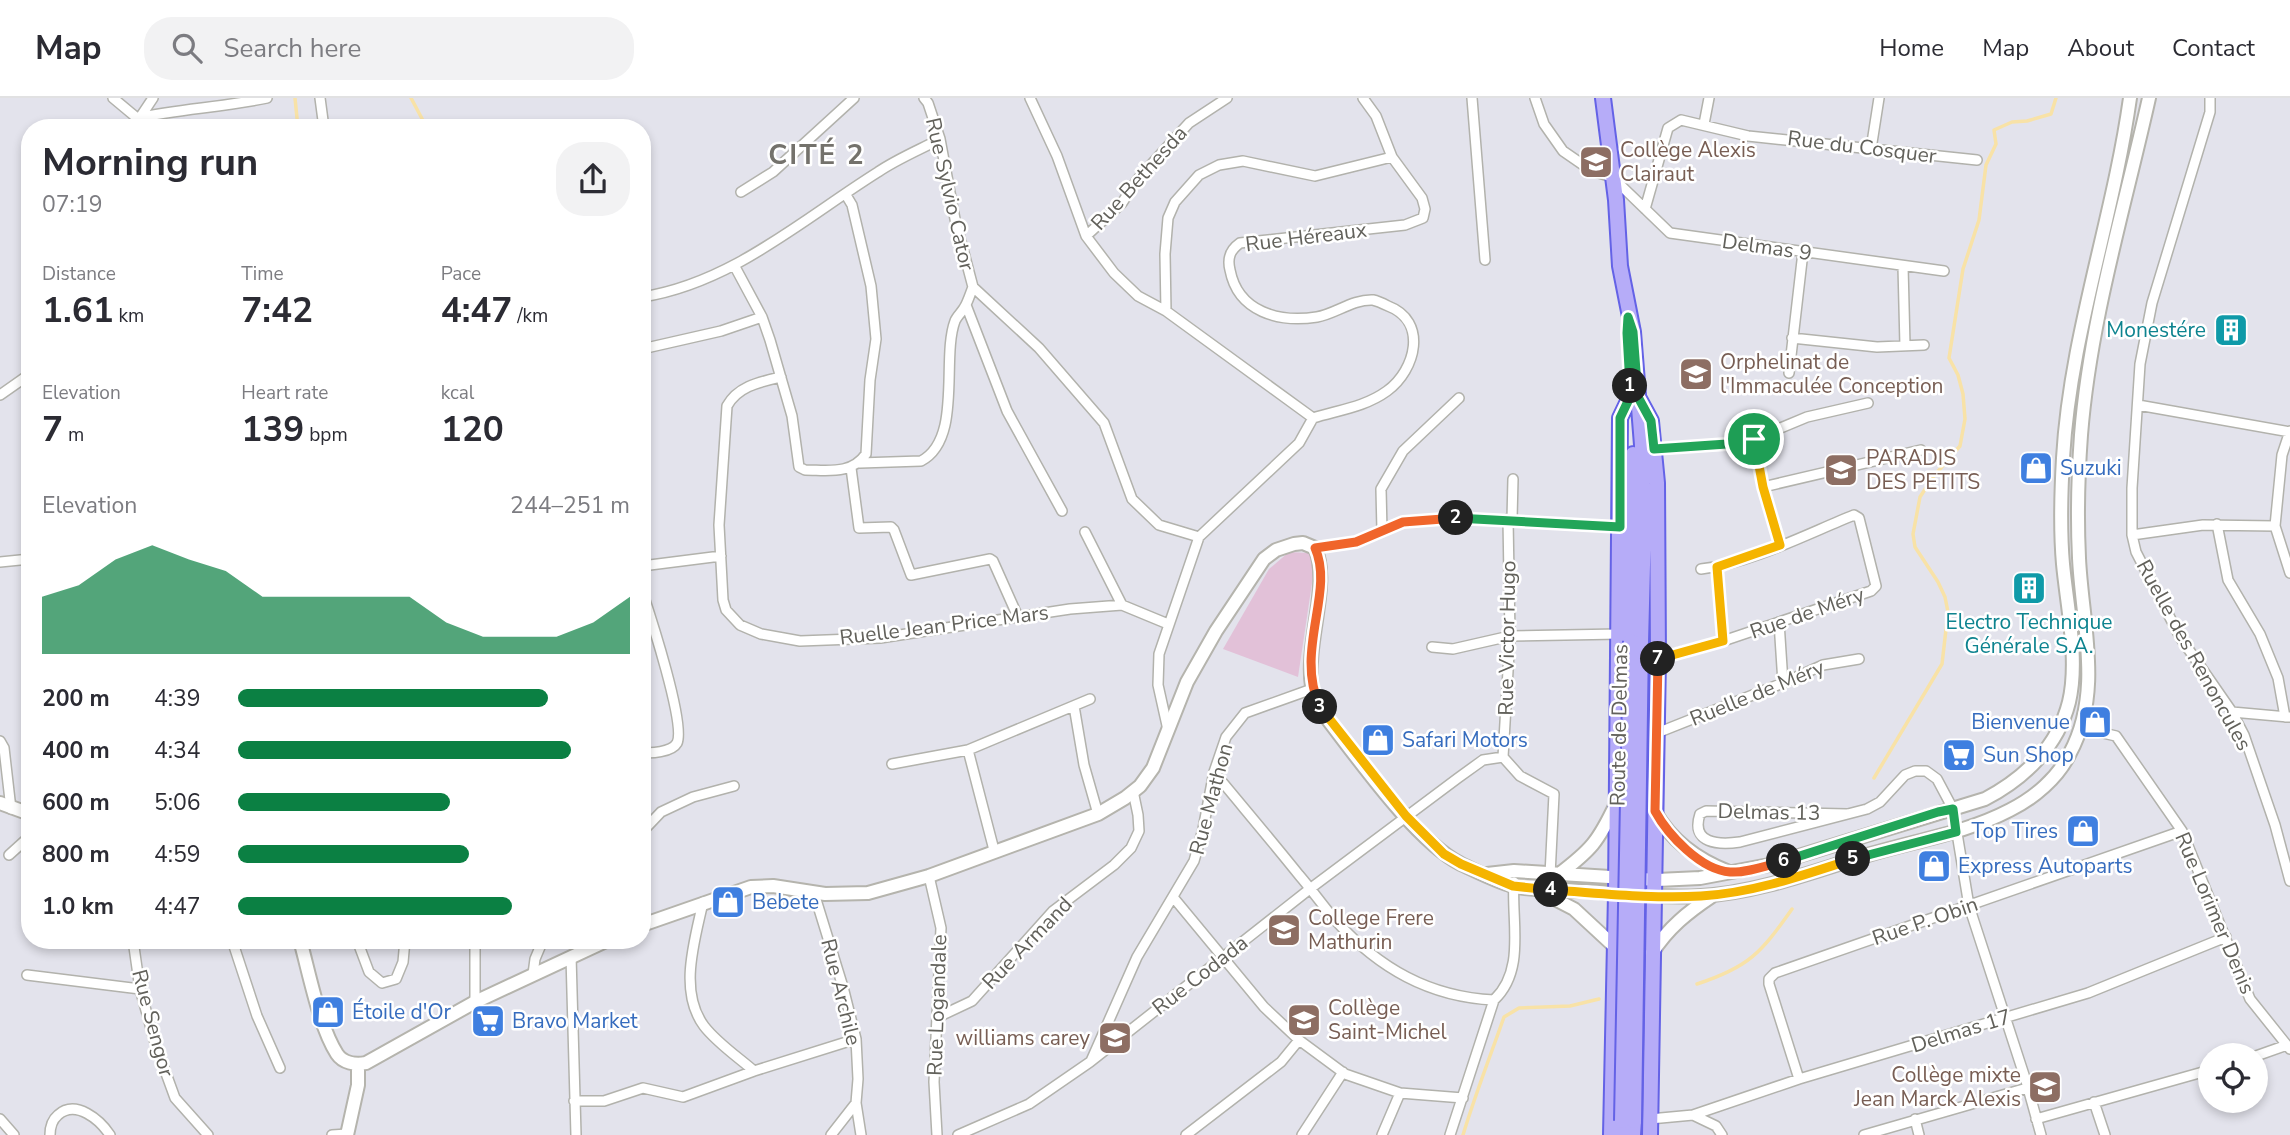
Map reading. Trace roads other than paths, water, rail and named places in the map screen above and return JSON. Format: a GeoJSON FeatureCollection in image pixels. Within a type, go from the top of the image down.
{"type":"FeatureCollection","features":[{"type":"Feature","properties":{"kind":"main road","name":"Route de Delmas"},"geometry":{"type":"LineString","coordinates":[[1603,98],[1620,266],[1628,317],[1627,333],[1634,397],[1628,1128]]}},
{"type":"Feature","properties":{"kind":"main road"},"geometry":{"type":"LineString","coordinates":[[1523,887],[1616,894],[1657,890],[1700,878],[1769,865],[1985,799],[2015,782],[2044,753],[2061,725],[2073,683],[2063,561],[2063,456],[2076,357],[2122,152],[2130,98]]}},
{"type":"Feature","properties":{"kind":"main road"},"geometry":{"type":"LineString","coordinates":[[1486,874],[1514,871],[1612,878],[1657,890],[1713,895],[1789,879],[1873,853],[1956,832],[2010,810],[2038,792],[2059,772],[2070,754],[2086,710],[2089,668],[2079,559],[2081,435],[2090,365],[2105,283],[2149,98]]}},
{"type":"Feature","properties":{"kind":"main road"},"geometry":{"type":"LineString","coordinates":[[1611,1135],[1616,894],[1612,878],[1630,639],[1620,527],[1620,418],[1634,397],[1651,421],[1657,483],[1657,890],[1652,954],[1650,1135]]}},
{"type":"Feature","properties":{"kind":"main road"},"geometry":{"type":"LineString","coordinates":[[651,922],[751,887],[814,893],[868,893],[929,876],[1098,814],[1133,791],[1153,768],[1187,682],[1216,631],[1264,559],[1276,550],[1303,543],[1315,548],[1320,560],[1319,593],[1310,656],[1312,689],[1322,712],[1406,816],[1444,854],[1461,864],[1574,909],[1615,947]]}},
{"type":"Feature","properties":{"kind":"main road"},"geometry":{"type":"LineString","coordinates":[[1554,875],[1589,852],[1602,834],[1616,804]]}},
{"type":"Feature","properties":{"kind":"main road"},"geometry":{"type":"LineString","coordinates":[[1655,811],[1664,827],[1678,842],[1710,865],[1729,872]]}},
{"type":"Feature","properties":{"kind":"main road"},"geometry":{"type":"LineString","coordinates":[[1652,954],[1662,937],[1677,922],[1713,895]]}},
{"type":"Feature","properties":{"kind":"main road"},"geometry":{"type":"LineString","coordinates":[[303,949],[323,1020],[337,1056],[348,1063],[358,1064],[366,1063],[475,1002],[587,949]]}},
{"type":"Feature","properties":{"kind":"main road"},"geometry":{"type":"LineString","coordinates":[[347,1135],[358,1085],[358,1064]]}},
{"type":"Feature","properties":{"kind":"street"},"geometry":{"type":"LineString","coordinates":[[113,98],[137,118]]}},
{"type":"Feature","properties":{"kind":"street"},"geometry":{"type":"LineString","coordinates":[[137,118],[153,98]]}},
{"type":"Feature","properties":{"kind":"street"},"geometry":{"type":"LineString","coordinates":[[137,118],[267,98]]}},
{"type":"Feature","properties":{"kind":"street"},"geometry":{"type":"LineString","coordinates":[[320,98],[323,119]]}},
{"type":"Feature","properties":{"kind":"street"},"geometry":{"type":"LineString","coordinates":[[741,192],[773,172],[854,98]]}},
{"type":"Feature","properties":{"kind":"street","name":"Rue Sylvio Cator"},"geometry":{"type":"LineString","coordinates":[[923,98],[928,103],[940,139],[954,219],[973,287],[1039,348],[1104,423],[1132,499],[1159,525],[1199,537]]}},
{"type":"Feature","properties":{"kind":"street"},"geometry":{"type":"LineString","coordinates":[[1030,98],[1057,156],[1086,236],[1105,262],[1138,296],[1166,311],[1312,418],[1299,443],[1199,537],[1159,654],[1158,685],[1168,731]]}},
{"type":"Feature","properties":{"kind":"street","name":"Rue Bethesda"},"geometry":{"type":"LineString","coordinates":[[1086,236],[1122,203],[1137,180],[1189,123],[1227,98]]}},
{"type":"Feature","properties":{"kind":"street","name":"Rue Héreaux"},"geometry":{"type":"LineString","coordinates":[[1312,418],[1367,403],[1390,389],[1406,371],[1415,349],[1411,325],[1398,309],[1373,300],[1342,307],[1318,317],[1277,318],[1258,312],[1241,296],[1231,277],[1230,255],[1240,243],[1405,225],[1423,218],[1425,209],[1422,198],[1392,157],[1376,116],[1363,98]]}},
{"type":"Feature","properties":{"kind":"street"},"geometry":{"type":"LineString","coordinates":[[1472,98],[1485,260]]}},
{"type":"Feature","properties":{"kind":"street"},"geometry":{"type":"LineString","coordinates":[[1535,98],[1544,124],[1563,151],[1592,171],[1612,177]]}},
{"type":"Feature","properties":{"kind":"street"},"geometry":{"type":"LineString","coordinates":[[1704,124],[1709,98]]}},
{"type":"Feature","properties":{"kind":"street"},"geometry":{"type":"LineString","coordinates":[[1871,149],[1879,98]]}},
{"type":"Feature","properties":{"kind":"street","name":"Ruelle des Renoncules"},"geometry":{"type":"LineString","coordinates":[[2210,98],[2210,112],[2152,303],[2140,364],[2132,488],[2132,535],[2136,552],[2180,637],[2232,712],[2244,735],[2271,812],[2290,881]]}},
{"type":"Feature","properties":{"kind":"street","name":"Rue du Cosquer"},"geometry":{"type":"LineString","coordinates":[[1645,209],[1668,128],[1681,120],[1748,136],[1977,160]]}},
{"type":"Feature","properties":{"kind":"street"},"geometry":{"type":"LineString","coordinates":[[651,296],[672,292],[734,265],[846,195],[879,171],[940,139]]}},
{"type":"Feature","properties":{"kind":"street"},"geometry":{"type":"LineString","coordinates":[[1166,311],[1165,254],[1168,218],[1175,202],[1199,175],[1219,164],[1243,161],[1315,176],[1392,157]]}},
{"type":"Feature","properties":{"kind":"street","name":"Delmas 9"},"geometry":{"type":"LineString","coordinates":[[1612,177],[1670,233],[1944,271]]}},
{"type":"Feature","properties":{"kind":"street"},"geometry":{"type":"LineString","coordinates":[[846,195],[852,205],[871,286],[876,339],[870,380],[866,454],[855,466],[859,528],[891,527],[911,575],[990,559],[1018,617]]}},
{"type":"Feature","properties":{"kind":"street"},"geometry":{"type":"LineString","coordinates":[[1789,373],[1803,252]]}},
{"type":"Feature","properties":{"kind":"street"},"geometry":{"type":"LineString","coordinates":[[734,265],[762,317],[792,416],[799,467],[805,470],[921,461],[928,457],[935,448],[948,416],[950,355],[955,320],[966,305],[973,287]]}},
{"type":"Feature","properties":{"kind":"street"},"geometry":{"type":"LineString","coordinates":[[1903,266],[1905,346]]}},
{"type":"Feature","properties":{"kind":"street"},"geometry":{"type":"LineString","coordinates":[[966,305],[1007,411],[1062,511]]}},
{"type":"Feature","properties":{"kind":"street"},"geometry":{"type":"LineString","coordinates":[[651,347],[721,331],[762,317]]}},
{"type":"Feature","properties":{"kind":"street"},"geometry":{"type":"LineString","coordinates":[[1792,338],[1877,346],[1924,345]]}},
{"type":"Feature","properties":{"kind":"street"},"geometry":{"type":"LineString","coordinates":[[651,565],[721,556],[719,525],[727,406],[731,398],[744,389],[781,377]]}},
{"type":"Feature","properties":{"kind":"street"},"geometry":{"type":"LineString","coordinates":[[0,395],[21,380]]}},
{"type":"Feature","properties":{"kind":"street"},"geometry":{"type":"LineString","coordinates":[[1381,531],[1381,489],[1403,451],[1459,398]]}},
{"type":"Feature","properties":{"kind":"street"},"geometry":{"type":"LineString","coordinates":[[1654,449],[1727,444],[1754,439],[1807,417],[1868,402]]}},
{"type":"Feature","properties":{"kind":"street"},"geometry":{"type":"LineString","coordinates":[[2138,405],[2290,432],[2282,455],[2275,526],[2290,573]]}},
{"type":"Feature","properties":{"kind":"street"},"geometry":{"type":"LineString","coordinates":[[1701,569],[1717,567],[1780,545],[1763,487],[1754,439]]}},
{"type":"Feature","properties":{"kind":"street"},"geometry":{"type":"LineString","coordinates":[[1763,487],[1921,450]]}},
{"type":"Feature","properties":{"kind":"street","name":"Rue Victor Hugo"},"geometry":{"type":"LineString","coordinates":[[1503,757],[1510,636],[1510,519],[1513,479]]}},
{"type":"Feature","properties":{"kind":"street","name":"Rue de Méry"},"geometry":{"type":"LineString","coordinates":[[1658,658],[1723,641],[1874,589],[1876,583],[1856,515],[1780,545]]}},
{"type":"Feature","properties":{"kind":"street"},"geometry":{"type":"LineString","coordinates":[[1315,548],[1356,542],[1403,522],[1456,518],[1620,527]]}},
{"type":"Feature","properties":{"kind":"street"},"geometry":{"type":"LineString","coordinates":[[2132,535],[2217,524],[2275,526]]}},
{"type":"Feature","properties":{"kind":"street"},"geometry":{"type":"LineString","coordinates":[[2217,524],[2228,580],[2260,634],[2278,678],[2288,717],[2232,712]]}},
{"type":"Feature","properties":{"kind":"street"},"geometry":{"type":"LineString","coordinates":[[1085,532],[1122,605]]}},
{"type":"Feature","properties":{"kind":"street","name":"Ruelle Jean Price Mars"},"geometry":{"type":"LineString","coordinates":[[721,556],[726,610],[740,625],[761,634],[800,642],[880,638],[1070,609],[1122,605],[1168,624]]}},
{"type":"Feature","properties":{"kind":"street"},"geometry":{"type":"LineString","coordinates":[[0,562],[21,560]]}},
{"type":"Feature","properties":{"kind":"street"},"geometry":{"type":"LineString","coordinates":[[1717,567],[1723,641]]}},
{"type":"Feature","properties":{"kind":"street"},"geometry":{"type":"LineString","coordinates":[[651,622],[673,698],[678,740],[674,746],[651,752]]}},
{"type":"Feature","properties":{"kind":"street"},"geometry":{"type":"LineString","coordinates":[[1779,622],[1783,683]]}},
{"type":"Feature","properties":{"kind":"street"},"geometry":{"type":"LineString","coordinates":[[1432,647],[1453,649],[1510,636],[1630,639]]}},
{"type":"Feature","properties":{"kind":"street","name":"Ruelle de Méry"},"geometry":{"type":"LineString","coordinates":[[1657,733],[1823,665],[1860,659]]}},
{"type":"Feature","properties":{"kind":"street","name":"Rue Mathon"},"geometry":{"type":"LineString","coordinates":[[1090,1062],[1137,957],[1194,861],[1214,772],[1226,737],[1245,713],[1312,689]]}},
{"type":"Feature","properties":{"kind":"street"},"geometry":{"type":"LineString","coordinates":[[892,764],[968,750],[1090,699]]}},
{"type":"Feature","properties":{"kind":"street"},"geometry":{"type":"LineString","coordinates":[[1074,706],[1084,765],[1098,814]]}},
{"type":"Feature","properties":{"kind":"street","name":"Rue Lorimer Denis"},"geometry":{"type":"LineString","coordinates":[[2081,728],[2116,736],[2182,831],[2250,999],[2288,1047]]}},
{"type":"Feature","properties":{"kind":"street"},"geometry":{"type":"LineString","coordinates":[[0,741],[4,748],[5,806]]}},
{"type":"Feature","properties":{"kind":"street"},"geometry":{"type":"LineString","coordinates":[[968,750],[994,850]]}},
{"type":"Feature","properties":{"kind":"street"},"geometry":{"type":"LineString","coordinates":[[1503,757],[1520,776],[1554,794],[1554,875]]}},
{"type":"Feature","properties":{"kind":"street","name":"Rue Codada"},"geometry":{"type":"LineString","coordinates":[[958,1135],[1030,1104],[1090,1062],[1406,816],[1483,760],[1503,757]]}},
{"type":"Feature","properties":{"kind":"street","name":"Delmas 13"},"geometry":{"type":"LineString","coordinates":[[1847,814],[1706,811],[1700,814],[1696,823],[1706,840],[1732,843],[1867,809],[1880,802],[1906,775],[1914,771],[1926,771],[1937,779],[1953,809]]}},
{"type":"Feature","properties":{"kind":"street"},"geometry":{"type":"LineString","coordinates":[[1214,772],[1334,919],[1364,950],[1397,973],[1424,985],[1466,999],[1494,999]]}},
{"type":"Feature","properties":{"kind":"street"},"geometry":{"type":"LineString","coordinates":[[651,823],[662,812],[693,797],[734,786]]}},
{"type":"Feature","properties":{"kind":"street","name":"Rue Armand"},"geometry":{"type":"LineString","coordinates":[[939,1017],[972,1000],[1053,911],[1114,865],[1131,848],[1139,831],[1139,815],[1133,791]]}},
{"type":"Feature","properties":{"kind":"street"},"geometry":{"type":"LineString","coordinates":[[1953,809],[1969,906],[2006,1018],[2040,1135]]}},
{"type":"Feature","properties":{"kind":"street","name":"Rue P. Obin"},"geometry":{"type":"LineString","coordinates":[[1799,1079],[1769,984],[1772,975],[2182,831]]}},
{"type":"Feature","properties":{"kind":"street"},"geometry":{"type":"LineString","coordinates":[[9,855],[21,844]]}},
{"type":"Feature","properties":{"kind":"street"},"geometry":{"type":"LineString","coordinates":[[1450,1135],[1494,999],[1508,984],[1513,969],[1523,887],[1514,871]]}},
{"type":"Feature","properties":{"kind":"street","name":"Rue Logandale"},"geometry":{"type":"LineString","coordinates":[[929,876],[942,928],[934,1082],[937,1135]]}},
{"type":"Feature","properties":{"kind":"street","name":"Rue Archile"},"geometry":{"type":"LineString","coordinates":[[814,893],[856,1039],[856,1103],[861,1135]]}},
{"type":"Feature","properties":{"kind":"street"},"geometry":{"type":"LineString","coordinates":[[1173,897],[1264,1007],[1299,1040],[1343,1072],[1400,1093],[1463,1098]]}},
{"type":"Feature","properties":{"kind":"street"},"geometry":{"type":"LineString","coordinates":[[702,902],[690,982],[693,1003],[704,1025],[754,1071]]}},
{"type":"Feature","properties":{"kind":"street","name":"Delmas 17"},"geometry":{"type":"LineString","coordinates":[[1650,1119],[1693,1115],[1799,1079],[2088,993],[2226,937]]}},
{"type":"Feature","properties":{"kind":"street","name":"Rue Sengor"},"geometry":{"type":"LineString","coordinates":[[134,949],[140,989],[156,1046],[175,1098],[208,1135]]}},
{"type":"Feature","properties":{"kind":"street"},"geometry":{"type":"LineString","coordinates":[[235,949],[257,1016],[280,1068]]}},
{"type":"Feature","properties":{"kind":"street"},"geometry":{"type":"LineString","coordinates":[[360,949],[369,972],[382,983],[396,979],[404,949]]}},
{"type":"Feature","properties":{"kind":"street"},"geometry":{"type":"LineString","coordinates":[[475,949],[475,1002]]}},
{"type":"Feature","properties":{"kind":"street"},"geometry":{"type":"LineString","coordinates":[[533,974],[539,949]]}},
{"type":"Feature","properties":{"kind":"street"},"geometry":{"type":"LineString","coordinates":[[571,956],[576,1135]]}},
{"type":"Feature","properties":{"kind":"street"},"geometry":{"type":"LineString","coordinates":[[27,975],[140,989]]}},
{"type":"Feature","properties":{"kind":"street"},"geometry":{"type":"LineString","coordinates":[[574,1101],[604,1101],[643,1088],[683,1097],[856,1039]]}},
{"type":"Feature","properties":{"kind":"street"},"geometry":{"type":"LineString","coordinates":[[1186,1135],[1281,1062],[1299,1040]]}},
{"type":"Feature","properties":{"kind":"street"},"geometry":{"type":"LineString","coordinates":[[2268,1053],[2288,1047]]}},
{"type":"Feature","properties":{"kind":"street"},"geometry":{"type":"LineString","coordinates":[[1302,1135],[1343,1072]]}},
{"type":"Feature","properties":{"kind":"street"},"geometry":{"type":"LineString","coordinates":[[2036,1119],[2198,1073]]}},
{"type":"Feature","properties":{"kind":"street"},"geometry":{"type":"LineString","coordinates":[[1864,1135],[2026,1088]]}},
{"type":"Feature","properties":{"kind":"street"},"geometry":{"type":"LineString","coordinates":[[1382,1135],[1400,1093]]}},
{"type":"Feature","properties":{"kind":"street"},"geometry":{"type":"LineString","coordinates":[[2094,1102],[2105,1135]]}},
{"type":"Feature","properties":{"kind":"street"},"geometry":{"type":"LineString","coordinates":[[831,1135],[856,1103]]}},
{"type":"Feature","properties":{"kind":"street"},"geometry":{"type":"LineString","coordinates":[[50,1135],[55,1118],[63,1111],[74,1109],[87,1112],[104,1125],[110,1135]]}},
{"type":"Feature","properties":{"kind":"street"},"geometry":{"type":"LineString","coordinates":[[1693,1115],[1716,1126],[1722,1135]]}},
{"type":"Feature","properties":{"kind":"street"},"geometry":{"type":"LineString","coordinates":[[0,1119],[14,1135]]}},
{"type":"Feature","properties":{"kind":"street"},"geometry":{"type":"LineString","coordinates":[[1915,1119],[1919,1135]]}},
{"type":"Feature","properties":{"kind":"street"},"geometry":{"type":"LineString","coordinates":[[332,1135],[347,1135]]}},
{"type":"Feature","properties":{"kind":"waterway"},"geometry":{"type":"LineString","coordinates":[[295,98],[297,119]]}},
{"type":"Feature","properties":{"kind":"waterway"},"geometry":{"type":"LineString","coordinates":[[411,98],[422,119]]}},
{"type":"Feature","properties":{"kind":"waterway"},"geometry":{"type":"LineString","coordinates":[[1874,778],[1942,664],[1948,612],[1945,597],[1915,547],[1913,534],[1920,497],[1933,477],[1960,446],[1965,419],[1963,394],[1958,375],[1949,358],[1963,269],[1979,220],[1986,165],[1996,144],[1994,130],[2012,122],[2051,114],[2056,98]]}},
{"type":"Feature","properties":{"kind":"waterway"},"geometry":{"type":"LineString","coordinates":[[1697,984],[1715,978],[1752,957],[1792,909]]}},
{"type":"Feature","properties":{"kind":"waterway"},"geometry":{"type":"LineString","coordinates":[[1463,1135],[1504,1017],[1519,1008],[1570,1006],[1599,999]]}},
{"type":"Feature","properties":{"kind":"place","name":"Collège Alexis Clairaut"},"geometry":{"type":"Point","coordinates":[1596,162]}},
{"type":"Feature","properties":{"kind":"place","name":"Monestére"},"geometry":{"type":"Point","coordinates":[2231,330]}},
{"type":"Feature","properties":{"kind":"place","name":"Orphelinat de l'Immaculée Conception"},"geometry":{"type":"Point","coordinates":[1696,374]}},
{"type":"Feature","properties":{"kind":"place","name":"Suzuki"},"geometry":{"type":"Point","coordinates":[2036,468]}},
{"type":"Feature","properties":{"kind":"place","name":"PARADIS DES PETITS"},"geometry":{"type":"Point","coordinates":[1841,470]}},
{"type":"Feature","properties":{"kind":"place","name":"Electro Technique Générale S.A."},"geometry":{"type":"Point","coordinates":[2029,588]}},
{"type":"Feature","properties":{"kind":"place","name":"Bienvenue"},"geometry":{"type":"Point","coordinates":[2095,722]}},
{"type":"Feature","properties":{"kind":"place","name":"Safari Motors"},"geometry":{"type":"Point","coordinates":[1378,740]}},
{"type":"Feature","properties":{"kind":"place","name":"Sun Shop"},"geometry":{"type":"Point","coordinates":[1959,755]}},
{"type":"Feature","properties":{"kind":"place","name":"Top Tires"},"geometry":{"type":"Point","coordinates":[2083,831]}},
{"type":"Feature","properties":{"kind":"place","name":"Express Autoparts"},"geometry":{"type":"Point","coordinates":[1934,866]}},
{"type":"Feature","properties":{"kind":"place","name":"Bebete"},"geometry":{"type":"Point","coordinates":[728,902]}},
{"type":"Feature","properties":{"kind":"place","name":"College Frere Mathurin"},"geometry":{"type":"Point","coordinates":[1284,930]}},
{"type":"Feature","properties":{"kind":"place","name":"Étoile d'Or"},"geometry":{"type":"Point","coordinates":[328,1012]}},
{"type":"Feature","properties":{"kind":"place","name":"Collège Saint-Michel"},"geometry":{"type":"Point","coordinates":[1304,1020]}},
{"type":"Feature","properties":{"kind":"place","name":"Bravo Market"},"geometry":{"type":"Point","coordinates":[488,1021]}},
{"type":"Feature","properties":{"kind":"place","name":"williams carey"},"geometry":{"type":"Point","coordinates":[1115,1038]}},
{"type":"Feature","properties":{"kind":"place","name":"Collège mixte Jean Marck Alexis"},"geometry":{"type":"Point","coordinates":[2045,1087]}},
{"type":"Feature","properties":{"kind":"district","name":"CITÉ 2"},"geometry":{"type":"Point","coordinates":[817,154]}}]}
